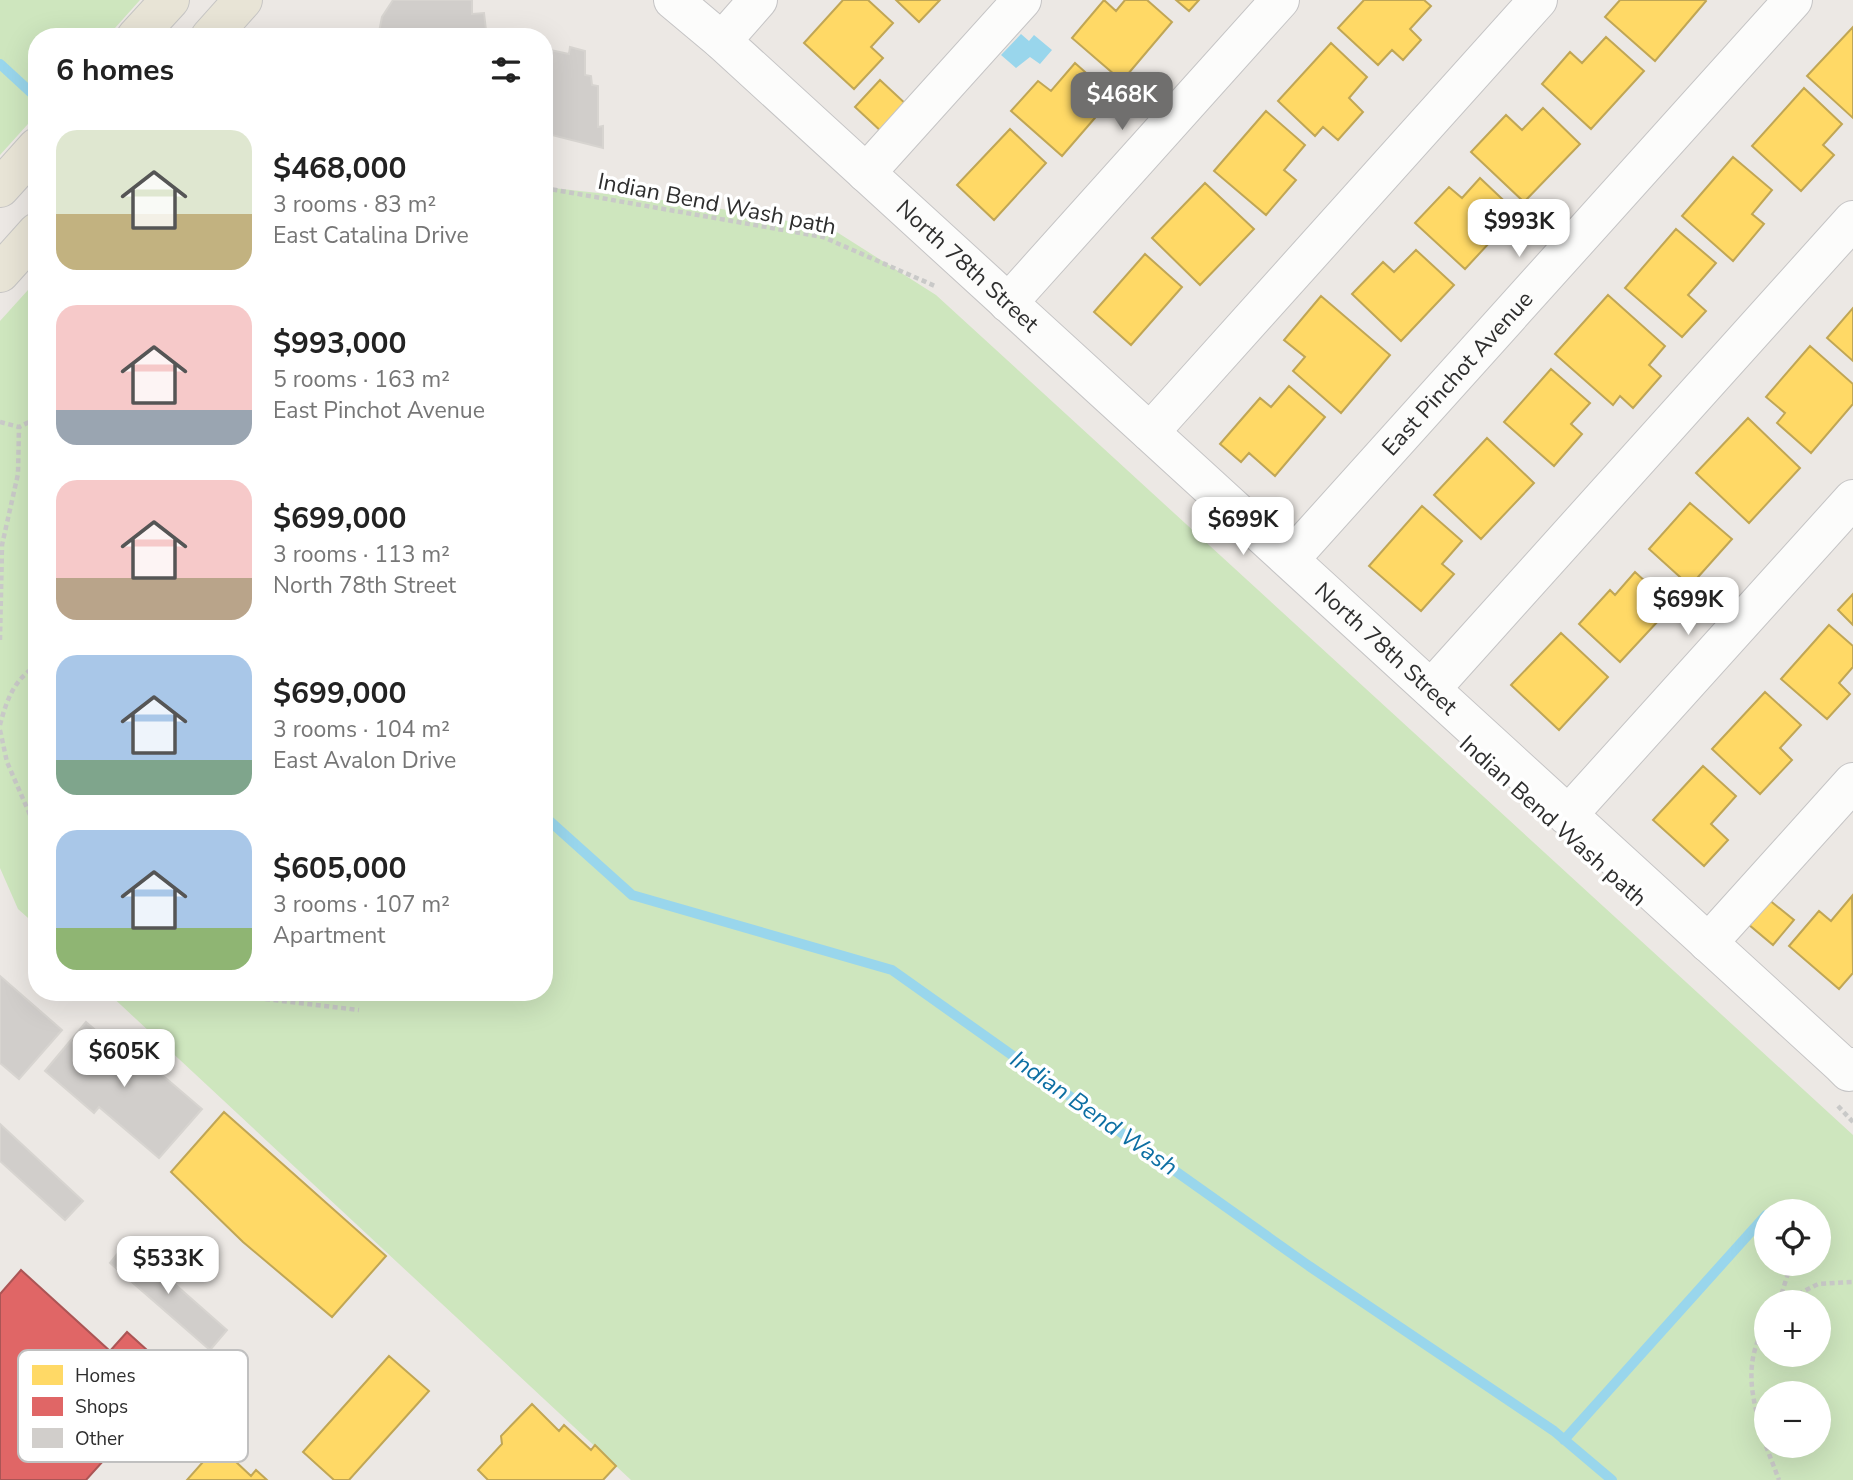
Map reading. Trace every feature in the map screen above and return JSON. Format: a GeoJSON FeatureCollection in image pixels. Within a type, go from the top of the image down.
{"type":"FeatureCollection","features":[{"type":"Feature","properties":{"kind":"main road"},"geometry":{"type":"LineString","coordinates":[[144,28],[170,0]]}},
{"type":"Feature","properties":{"kind":"main road"},"geometry":{"type":"LineString","coordinates":[[218,28],[243,0]]}},
{"type":"Feature","properties":{"kind":"main road"},"geometry":{"type":"LineString","coordinates":[[0,188],[28,157]]}},
{"type":"Feature","properties":{"kind":"main road"},"geometry":{"type":"LineString","coordinates":[[0,273],[28,242]]}},
{"type":"Feature","properties":{"kind":"street","name":"North 78th Street"},"geometry":{"type":"LineString","coordinates":[[673,0],[722,41],[1708,943],[1845,1080]]}},
{"type":"Feature","properties":{"kind":"street"},"geometry":{"type":"LineString","coordinates":[[722,41],[758,0]]}},
{"type":"Feature","properties":{"kind":"street"},"geometry":{"type":"LineString","coordinates":[[866,173],[1022,0]]}},
{"type":"Feature","properties":{"kind":"street"},"geometry":{"type":"LineString","coordinates":[[1008,303],[1280,0]]}},
{"type":"Feature","properties":{"kind":"street"},"geometry":{"type":"LineString","coordinates":[[1150,432],[1538,0]]}},
{"type":"Feature","properties":{"kind":"street","name":"East Pinchot Avenue"},"geometry":{"type":"LineString","coordinates":[[1290,559],[1793,0]]}},
{"type":"Feature","properties":{"kind":"street"},"geometry":{"type":"LineString","coordinates":[[1431,689],[1853,220]]}},
{"type":"Feature","properties":{"kind":"street"},"geometry":{"type":"LineString","coordinates":[[1567,816],[1853,499]]}},
{"type":"Feature","properties":{"kind":"street"},"geometry":{"type":"LineString","coordinates":[[1708,943],[1853,782]]}},
{"type":"Feature","properties":{"kind":"path","name":"Indian Bend Wash path"},"geometry":{"type":"LineString","coordinates":[[553,190],[823,237],[942,290]]}},
{"type":"Feature","properties":{"kind":"path"},"geometry":{"type":"LineString","coordinates":[[0,422],[19,427],[28,422]]}},
{"type":"Feature","properties":{"kind":"path"},"geometry":{"type":"LineString","coordinates":[[0,640],[2,545],[18,474],[19,427]]}},
{"type":"Feature","properties":{"kind":"path"},"geometry":{"type":"LineString","coordinates":[[0,725],[7,696],[28,671]]}},
{"type":"Feature","properties":{"kind":"path"},"geometry":{"type":"LineString","coordinates":[[0,730],[7,762],[28,810]]}},
{"type":"Feature","properties":{"kind":"path"},"geometry":{"type":"LineString","coordinates":[[282,1001],[359,1010]]}},
{"type":"Feature","properties":{"kind":"path"},"geometry":{"type":"LineString","coordinates":[[1845,1080],[1853,1122]]}},
{"type":"Feature","properties":{"kind":"path"},"geometry":{"type":"LineString","coordinates":[[1806,1290],[1818,1284],[1853,1282]]}},
{"type":"Feature","properties":{"kind":"path"},"geometry":{"type":"LineString","coordinates":[[1754,1353],[1750,1367],[1754,1405]]}},
{"type":"Feature","properties":{"kind":"path"},"geometry":{"type":"LineString","coordinates":[[1771,1458],[1779,1480]]}},
{"type":"Feature","properties":{"kind":"green space"},"geometry":{"type":"Polygon","coordinates":[[[0,0],[140,0],[115,28],[28,28],[28,124],[0,155],[0,0]]]}},
{"type":"Feature","properties":{"kind":"green space"},"geometry":{"type":"Polygon","coordinates":[[[553,188],[688,203],[832,229],[936,295],[1853,1135],[1853,1480],[631,1480],[117,1001],[553,1001],[553,188]]]}},
{"type":"Feature","properties":{"kind":"green space"},"geometry":{"type":"Polygon","coordinates":[[[28,290],[28,918],[18,909],[0,868],[0,321],[28,290]]]}},
{"type":"Feature","properties":{"kind":"water"},"geometry":{"type":"Polygon","coordinates":[[[1021,34],[1029,41],[1034,35],[1052,50],[1040,64],[1030,57],[1016,68],[1001,55],[1021,34]]]}},
{"type":"Feature","properties":{"kind":"building: Homes"},"geometry":{"type":"Polygon","coordinates":[[[843,0],[868,0],[893,23],[871,47],[883,58],[854,89],[804,43],[843,0]]]}},
{"type":"Feature","properties":{"kind":"building: Homes"},"geometry":{"type":"Polygon","coordinates":[[[896,0],[940,0],[919,22],[896,0]]]}},
{"type":"Feature","properties":{"kind":"building: Homes"},"geometry":{"type":"Polygon","coordinates":[[[1104,0],[1116,11],[1125,0],[1147,0],[1172,22],[1122,81],[1072,38],[1104,0]]]}},
{"type":"Feature","properties":{"kind":"building: Homes"},"geometry":{"type":"Polygon","coordinates":[[[1176,0],[1199,0],[1189,11],[1176,0]]]}},
{"type":"Feature","properties":{"kind":"building: Homes"},"geometry":{"type":"Polygon","coordinates":[[[1364,0],[1424,0],[1431,6],[1410,29],[1421,40],[1403,60],[1392,50],[1378,65],[1338,28],[1364,0]]]}},
{"type":"Feature","properties":{"kind":"building: Homes"},"geometry":{"type":"Polygon","coordinates":[[[1620,0],[1706,1],[1655,61],[1605,17],[1620,0]]]}},
{"type":"Feature","properties":{"kind":"building: Homes"},"geometry":{"type":"Polygon","coordinates":[[[1853,27],[1853,118],[1807,76],[1853,27]]]}},
{"type":"Feature","properties":{"kind":"building: Homes"},"geometry":{"type":"Polygon","coordinates":[[[1606,37],[1644,71],[1591,129],[1542,84],[1570,52],[1582,63],[1606,37]]]}},
{"type":"Feature","properties":{"kind":"building: Homes"},"geometry":{"type":"Polygon","coordinates":[[[1331,43],[1367,77],[1349,98],[1363,112],[1338,140],[1323,127],[1315,136],[1278,101],[1331,43]]]}},
{"type":"Feature","properties":{"kind":"building: Homes"},"geometry":{"type":"Polygon","coordinates":[[[1075,63],[1113,97],[1062,156],[1011,111],[1038,81],[1051,91],[1075,63]]]}},
{"type":"Feature","properties":{"kind":"building: Homes"},"geometry":{"type":"Polygon","coordinates":[[[880,80],[908,106],[883,133],[855,107],[880,80]]]}},
{"type":"Feature","properties":{"kind":"building: Homes"},"geometry":{"type":"Polygon","coordinates":[[[1804,88],[1842,124],[1823,145],[1834,155],[1801,191],[1752,146],[1804,88]]]}},
{"type":"Feature","properties":{"kind":"building: Homes"},"geometry":{"type":"Polygon","coordinates":[[[1543,108],[1580,144],[1524,202],[1471,152],[1506,115],[1522,130],[1543,108]]]}},
{"type":"Feature","properties":{"kind":"building: Homes"},"geometry":{"type":"Polygon","coordinates":[[[1266,111],[1305,145],[1284,170],[1296,180],[1266,215],[1214,171],[1266,111]]]}},
{"type":"Feature","properties":{"kind":"building: Homes"},"geometry":{"type":"Polygon","coordinates":[[[1010,129],[1046,163],[994,220],[957,185],[1010,129]]]}},
{"type":"Feature","properties":{"kind":"building: Homes"},"geometry":{"type":"Polygon","coordinates":[[[1733,157],[1772,190],[1752,214],[1764,224],[1733,261],[1682,216],[1733,157]]]}},
{"type":"Feature","properties":{"kind":"building: Homes"},"geometry":{"type":"Polygon","coordinates":[[[1480,178],[1517,213],[1465,269],[1415,223],[1449,187],[1462,198],[1480,178]]]}},
{"type":"Feature","properties":{"kind":"building: Homes"},"geometry":{"type":"Polygon","coordinates":[[[1205,183],[1254,229],[1200,285],[1152,238],[1205,183]]]}},
{"type":"Feature","properties":{"kind":"building: Homes"},"geometry":{"type":"Polygon","coordinates":[[[1676,229],[1716,263],[1688,295],[1706,311],[1682,337],[1625,288],[1676,229]]]}},
{"type":"Feature","properties":{"kind":"building: Homes"},"geometry":{"type":"Polygon","coordinates":[[[1416,250],[1454,285],[1401,341],[1352,294],[1383,262],[1394,272],[1416,250]]]}},
{"type":"Feature","properties":{"kind":"building: Homes"},"geometry":{"type":"Polygon","coordinates":[[[1145,254],[1182,287],[1131,345],[1094,312],[1145,254]]]}},
{"type":"Feature","properties":{"kind":"building: Homes"},"geometry":{"type":"Polygon","coordinates":[[[1608,295],[1665,346],[1649,365],[1661,376],[1633,408],[1620,396],[1613,405],[1555,354],[1608,295]]]}},
{"type":"Feature","properties":{"kind":"building: Homes"},"geometry":{"type":"Polygon","coordinates":[[[1321,296],[1390,355],[1341,413],[1293,371],[1305,357],[1284,340],[1321,296]]]}},
{"type":"Feature","properties":{"kind":"building: Homes"},"geometry":{"type":"Polygon","coordinates":[[[1853,308],[1853,361],[1827,338],[1853,308]]]}},
{"type":"Feature","properties":{"kind":"building: Homes"},"geometry":{"type":"Polygon","coordinates":[[[1810,346],[1853,384],[1853,404],[1811,453],[1777,423],[1785,413],[1766,397],[1810,346]]]}},
{"type":"Feature","properties":{"kind":"building: Homes"},"geometry":{"type":"Polygon","coordinates":[[[1551,369],[1590,403],[1571,424],[1582,434],[1554,466],[1504,422],[1551,369]]]}},
{"type":"Feature","properties":{"kind":"building: Homes"},"geometry":{"type":"Polygon","coordinates":[[[1289,386],[1325,417],[1275,476],[1249,453],[1241,462],[1220,444],[1260,398],[1271,407],[1289,386]]]}},
{"type":"Feature","properties":{"kind":"building: Homes"},"geometry":{"type":"Polygon","coordinates":[[[1748,418],[1800,468],[1749,523],[1696,473],[1748,418]]]}},
{"type":"Feature","properties":{"kind":"building: Homes"},"geometry":{"type":"Polygon","coordinates":[[[1487,438],[1534,483],[1481,539],[1434,495],[1487,438]]]}},
{"type":"Feature","properties":{"kind":"building: Homes"},"geometry":{"type":"Polygon","coordinates":[[[1690,503],[1732,539],[1690,586],[1649,549],[1690,503]]]}},
{"type":"Feature","properties":{"kind":"building: Homes"},"geometry":{"type":"Polygon","coordinates":[[[1422,506],[1462,541],[1442,564],[1454,574],[1421,611],[1369,566],[1422,506]]]}},
{"type":"Feature","properties":{"kind":"building: Homes"},"geometry":{"type":"Polygon","coordinates":[[[1635,572],[1672,606],[1620,662],[1579,624],[1610,590],[1615,595],[1635,572]]]}},
{"type":"Feature","properties":{"kind":"building: Homes"},"geometry":{"type":"Polygon","coordinates":[[[1853,594],[1853,625],[1838,610],[1853,594]]]}},
{"type":"Feature","properties":{"kind":"building: Homes"},"geometry":{"type":"Polygon","coordinates":[[[1829,625],[1853,646],[1853,667],[1839,683],[1850,694],[1827,719],[1781,679],[1829,625]]]}},
{"type":"Feature","properties":{"kind":"building: Homes"},"geometry":{"type":"Polygon","coordinates":[[[1561,633],[1608,677],[1559,730],[1511,685],[1561,633]]]}},
{"type":"Feature","properties":{"kind":"building: Homes"},"geometry":{"type":"Polygon","coordinates":[[[1765,692],[1801,725],[1780,748],[1792,760],[1760,794],[1712,749],[1765,692]]]}},
{"type":"Feature","properties":{"kind":"building: Homes"},"geometry":{"type":"Polygon","coordinates":[[[1703,766],[1736,796],[1711,824],[1728,840],[1704,866],[1653,820],[1703,766]]]}},
{"type":"Feature","properties":{"kind":"building: Homes"},"geometry":{"type":"Polygon","coordinates":[[[1852,896],[1853,973],[1839,989],[1789,946],[1819,911],[1831,921],[1852,896]]]}},
{"type":"Feature","properties":{"kind":"building: Homes"},"geometry":{"type":"Polygon","coordinates":[[[1768,899],[1794,920],[1773,945],[1748,924],[1768,899]]]}},
{"type":"Feature","properties":{"kind":"building: Homes"},"geometry":{"type":"Polygon","coordinates":[[[224,1112],[386,1256],[332,1317],[243,1242],[171,1172],[224,1112]]]}},
{"type":"Feature","properties":{"kind":"building: Homes"},"geometry":{"type":"Polygon","coordinates":[[[389,1356],[429,1391],[349,1480],[334,1480],[303,1452],[389,1356]]]}},
{"type":"Feature","properties":{"kind":"building: Homes"},"geometry":{"type":"Polygon","coordinates":[[[532,1404],[559,1431],[564,1425],[591,1450],[595,1445],[616,1466],[603,1480],[488,1480],[478,1470],[502,1444],[501,1436],[532,1404]]]}},
{"type":"Feature","properties":{"kind":"building: Homes"},"geometry":{"type":"Polygon","coordinates":[[[203,1462],[236,1462],[251,1476],[256,1470],[267,1480],[187,1480],[203,1462]]]}},
{"type":"Feature","properties":{"kind":"building: Shops"},"geometry":{"type":"Polygon","coordinates":[[[21,1270],[109,1350],[18,1350],[18,1462],[102,1462],[86,1480],[0,1480],[0,1294],[21,1270]]]}},
{"type":"Feature","properties":{"kind":"building: Shops"},"geometry":{"type":"Polygon","coordinates":[[[127,1332],[147,1350],[111,1350],[127,1332]]]}},
{"type":"Feature","properties":{"kind":"building: Other"},"geometry":{"type":"Polygon","coordinates":[[[393,0],[472,0],[472,14],[484,13],[486,28],[380,28],[382,17],[393,0]]]}},
{"type":"Feature","properties":{"kind":"building: Other"},"geometry":{"type":"Polygon","coordinates":[[[570,47],[585,51],[585,75],[591,76],[592,85],[598,86],[598,127],[603,126],[603,148],[553,135],[553,51],[569,54],[570,47]]]}},
{"type":"Feature","properties":{"kind":"building: Other"},"geometry":{"type":"Polygon","coordinates":[[[0,976],[62,1030],[19,1079],[0,1063],[0,976]]]}},
{"type":"Feature","properties":{"kind":"building: Other"},"geometry":{"type":"Polygon","coordinates":[[[86,1022],[122,1053],[128,1046],[202,1109],[159,1158],[99,1107],[94,1113],[45,1071],[86,1022]]]}},
{"type":"Feature","properties":{"kind":"building: Other"},"geometry":{"type":"Polygon","coordinates":[[[0,1124],[83,1201],[65,1220],[0,1161],[0,1124]]]}},
{"type":"Feature","properties":{"kind":"building: Other"},"geometry":{"type":"Polygon","coordinates":[[[127,1242],[227,1330],[210,1350],[110,1263],[127,1242]]]}},
{"type":"Feature","properties":{"kind":"waterway","name":"Indian Bend Wash"},"geometry":{"type":"LineString","coordinates":[[0,64],[28,90]]}},
{"type":"Feature","properties":{"kind":"waterway","name":"Indian Bend Wash"},"geometry":{"type":"LineString","coordinates":[[553,824],[632,895],[892,970],[1309,1266],[1554,1431],[1612,1480]]}},
{"type":"Feature","properties":{"kind":"waterway"},"geometry":{"type":"LineString","coordinates":[[1564,1440],[1754,1228]]}}]}
